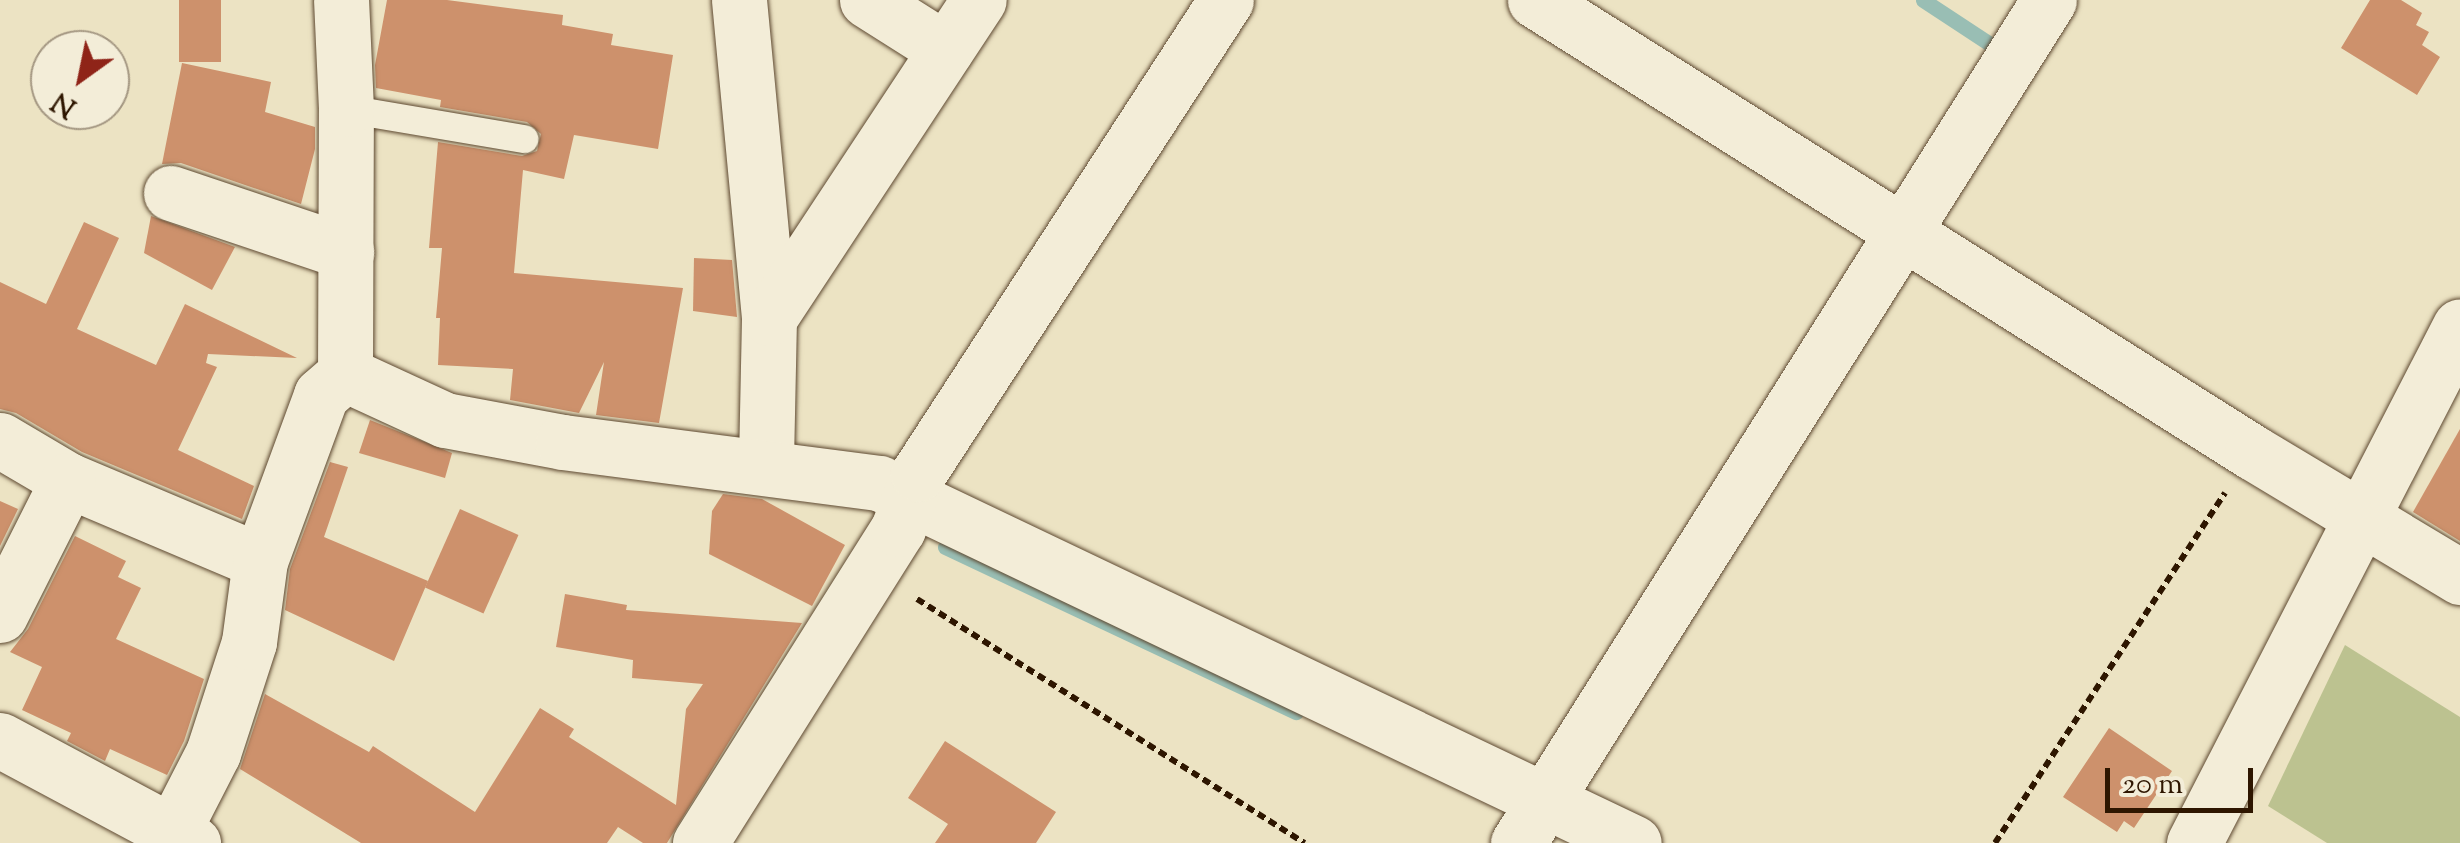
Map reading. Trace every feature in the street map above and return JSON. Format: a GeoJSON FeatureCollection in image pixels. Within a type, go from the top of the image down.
{"type":"FeatureCollection","features":[{"type":"Feature","properties":{"kind":"street"},"geometry":{"type":"LineString","coordinates":[[0,740],[183,837],[249,642],[260,561],[321,395],[345,374],[346,109],[341,0]]}},
{"type":"Feature","properties":{"kind":"street"},"geometry":{"type":"LineString","coordinates":[[740,0],[770,318],[766,466]]}},
{"type":"Feature","properties":{"kind":"street"},"geometry":{"type":"LineString","coordinates":[[867,0],[946,50]]}},
{"type":"Feature","properties":{"kind":"street"},"geometry":{"type":"LineString","coordinates":[[770,318],[978,0]]}},
{"type":"Feature","properties":{"kind":"street"},"geometry":{"type":"LineString","coordinates":[[700,843],[898,529],[918,474],[1226,0]]}},
{"type":"Feature","properties":{"kind":"street"},"geometry":{"type":"LineString","coordinates":[[1535,0],[2252,452],[2460,577]]}},
{"type":"Feature","properties":{"kind":"street"},"geometry":{"type":"LineString","coordinates":[[1531,822],[2049,0]]}},
{"type":"Feature","properties":{"kind":"street"},"geometry":{"type":"LineString","coordinates":[[171,193],[346,252]]}},
{"type":"Feature","properties":{"kind":"street"},"geometry":{"type":"LineString","coordinates":[[2194,843],[2460,326]]}},
{"type":"Feature","properties":{"kind":"street"},"geometry":{"type":"LineString","coordinates":[[345,374],[445,420],[563,442],[879,482],[1531,822],[1634,843]]}},
{"type":"Feature","properties":{"kind":"street"},"geometry":{"type":"LineString","coordinates":[[0,440],[68,480],[260,561]]}},
{"type":"Feature","properties":{"kind":"street"},"geometry":{"type":"LineString","coordinates":[[0,615],[68,480]]}},
{"type":"Feature","properties":{"kind":"lane"},"geometry":{"type":"LineString","coordinates":[[346,109],[524,139]]}},
{"type":"Feature","properties":{"kind":"path"},"geometry":{"type":"LineString","coordinates":[[1995,843],[2252,452]]}},
{"type":"Feature","properties":{"kind":"path"},"geometry":{"type":"LineString","coordinates":[[872,570],[1305,843]]}},
{"type":"Feature","properties":{"kind":"green space"},"geometry":{"type":"Polygon","coordinates":[[[2345,645],[2460,717],[2460,843],[2327,843],[2268,806],[2345,645]]]}},
{"type":"Feature","properties":{"kind":"building"},"geometry":{"type":"Polygon","coordinates":[[[179,0],[221,0],[221,62],[179,62],[179,0]]]}},
{"type":"Feature","properties":{"kind":"building"},"geometry":{"type":"Polygon","coordinates":[[[387,0],[447,0],[563,15],[562,25],[613,34],[611,45],[673,55],[658,149],[574,135],[564,179],[523,170],[514,273],[683,288],[659,423],[596,415],[604,362],[579,413],[510,400],[513,369],[438,365],[440,318],[436,318],[442,248],[429,248],[438,142],[522,156],[537,151],[541,134],[527,122],[440,107],[441,100],[376,88],[375,65],[387,0]]]}},
{"type":"Feature","properties":{"kind":"building"},"geometry":{"type":"Polygon","coordinates":[[[2370,0],[2401,0],[2422,13],[2416,25],[2429,32],[2422,45],[2440,57],[2417,95],[2341,48],[2370,0]]]}},
{"type":"Feature","properties":{"kind":"building"},"geometry":{"type":"Polygon","coordinates":[[[182,63],[271,82],[265,112],[315,127],[315,149],[301,204],[181,163],[162,164],[182,63]]]}},
{"type":"Feature","properties":{"kind":"building"},"geometry":{"type":"Polygon","coordinates":[[[151,216],[235,247],[212,290],[144,253],[151,216]]]}},
{"type":"Feature","properties":{"kind":"building"},"geometry":{"type":"Polygon","coordinates":[[[84,222],[119,238],[77,329],[156,365],[185,304],[297,358],[208,354],[206,363],[217,367],[178,450],[254,486],[242,519],[82,452],[16,413],[0,409],[0,282],[46,304],[84,222]]]}},
{"type":"Feature","properties":{"kind":"building"},"geometry":{"type":"Polygon","coordinates":[[[694,258],[732,260],[737,317],[693,311],[694,258]]]}},
{"type":"Feature","properties":{"kind":"building"},"geometry":{"type":"Polygon","coordinates":[[[370,420],[452,453],[445,478],[359,453],[370,420]]]}},
{"type":"Feature","properties":{"kind":"building"},"geometry":{"type":"Polygon","coordinates":[[[2460,429],[2460,541],[2413,512],[2460,429]]]}},
{"type":"Feature","properties":{"kind":"building"},"geometry":{"type":"Polygon","coordinates":[[[330,462],[348,467],[324,537],[428,581],[394,661],[285,610],[290,569],[330,462]]]}},
{"type":"Feature","properties":{"kind":"building"},"geometry":{"type":"Polygon","coordinates":[[[723,494],[762,499],[845,545],[812,606],[709,554],[712,511],[723,494]]]}},
{"type":"Feature","properties":{"kind":"building"},"geometry":{"type":"Polygon","coordinates":[[[0,501],[18,509],[0,546],[0,501]]]}},
{"type":"Feature","properties":{"kind":"building"},"geometry":{"type":"Polygon","coordinates":[[[460,509],[518,535],[483,614],[425,588],[460,509]]]}},
{"type":"Feature","properties":{"kind":"building"},"geometry":{"type":"Polygon","coordinates":[[[75,536],[126,561],[118,577],[141,588],[116,639],[204,679],[184,741],[167,775],[110,749],[105,761],[67,741],[71,733],[22,710],[42,667],[10,652],[28,629],[75,536]]]}},
{"type":"Feature","properties":{"kind":"building"},"geometry":{"type":"Polygon","coordinates":[[[565,594],[627,605],[626,610],[802,623],[667,843],[643,843],[618,827],[607,843],[361,843],[240,769],[265,694],[369,752],[373,746],[475,812],[540,708],[574,729],[569,737],[676,805],[686,709],[703,684],[632,678],[633,660],[556,647],[565,594]]]}},
{"type":"Feature","properties":{"kind":"building"},"geometry":{"type":"Polygon","coordinates":[[[2109,728],[2172,771],[2134,828],[2124,821],[2117,832],[2063,797],[2109,728]]]}},
{"type":"Feature","properties":{"kind":"building"},"geometry":{"type":"Polygon","coordinates":[[[945,741],[1056,812],[1036,843],[935,843],[948,824],[908,798],[945,741]]]}},
{"type":"Feature","properties":{"kind":"waterway"},"geometry":{"type":"LineString","coordinates":[[1923,0],[1999,50]]}},
{"type":"Feature","properties":{"kind":"waterway"},"geometry":{"type":"LineString","coordinates":[[945,547],[1296,712]]}}]}
